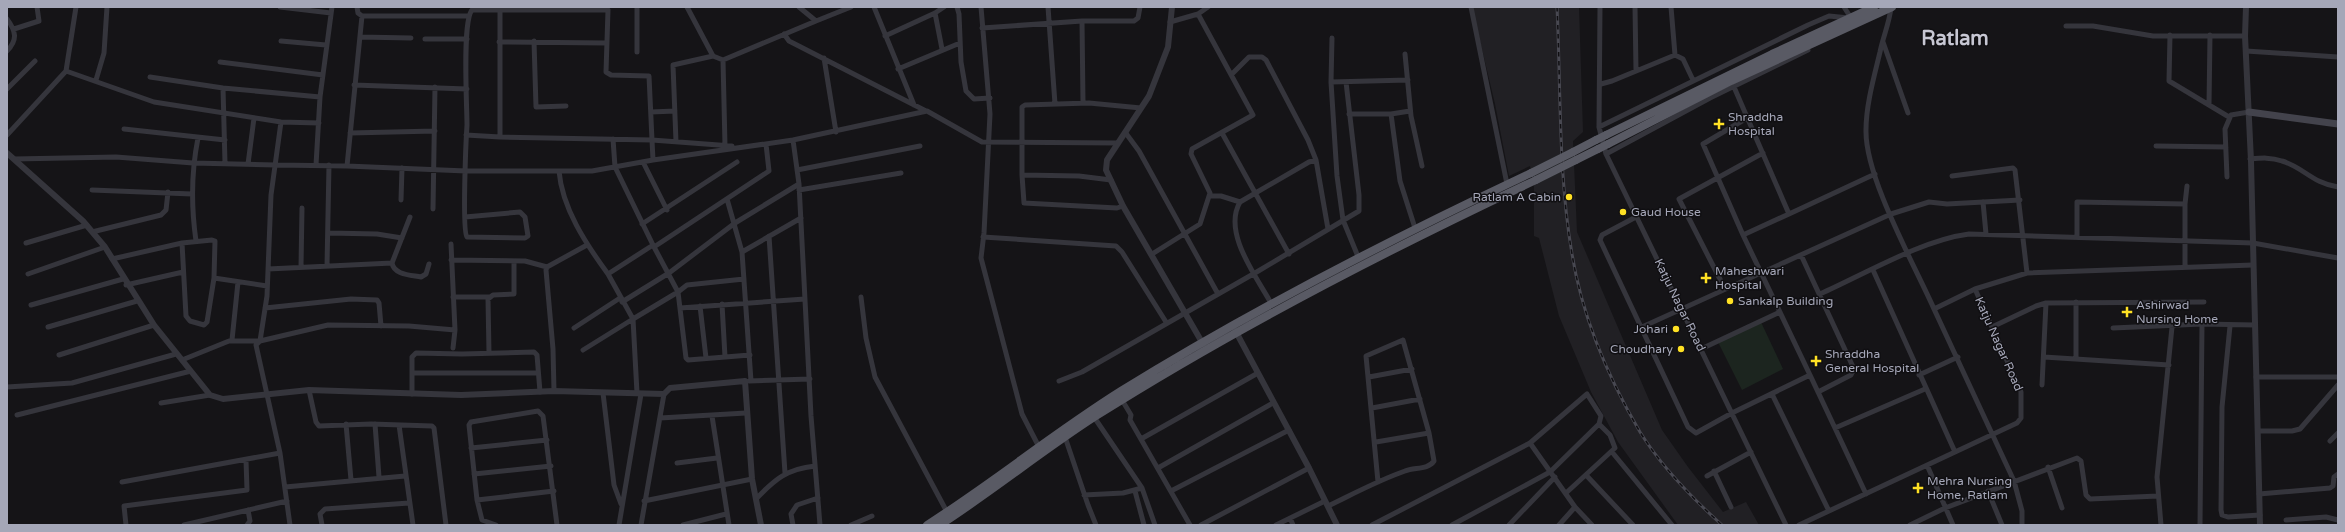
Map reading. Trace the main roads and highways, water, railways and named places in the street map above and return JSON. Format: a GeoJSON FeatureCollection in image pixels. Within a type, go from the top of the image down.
{"type":"FeatureCollection","features":[{"type":"Feature","properties":{"kind":"highway"},"geometry":{"type":"LineString","coordinates":[[927,525],[1039,447],[1066,437],[1071,429],[1122,400],[1235,330],[1272,305],[1416,228],[1530,173],[1598,149],[1731,80],[1852,21],[1874,7]]}},
{"type":"Feature","properties":{"kind":"highway"},"geometry":{"type":"LineString","coordinates":[[940,525],[989,493],[1121,391],[1203,344],[1235,330],[1417,236],[1536,180],[1575,156],[1596,140],[1606,135],[1772,54],[1852,21],[1891,7]]}},
{"type":"Feature","properties":{"kind":"main road"},"geometry":{"type":"LineString","coordinates":[[2249,112],[2338,124]]}},
{"type":"Feature","properties":{"kind":"railway"},"geometry":{"type":"LineString","coordinates":[[1557,7],[1564,193],[1572,254],[1582,301],[1607,369],[1648,445],[1667,469],[1699,504],[1722,525]]}},
{"type":"Feature","properties":{"kind":"place","name":"Shraddha Hospital"},"geometry":{"type":"Point","coordinates":[1719,124]}},
{"type":"Feature","properties":{"kind":"place","name":"Ratlam A Cabin"},"geometry":{"type":"Point","coordinates":[1569,197]}},
{"type":"Feature","properties":{"kind":"place","name":"Gaud House"},"geometry":{"type":"Point","coordinates":[1623,212]}},
{"type":"Feature","properties":{"kind":"place","name":"Maheshwari Hospital"},"geometry":{"type":"Point","coordinates":[1706,278]}},
{"type":"Feature","properties":{"kind":"place","name":"Sankalp Building"},"geometry":{"type":"Point","coordinates":[1730,301]}},
{"type":"Feature","properties":{"kind":"place","name":"Ashirwad Nursing Home"},"geometry":{"type":"Point","coordinates":[2127,312]}},
{"type":"Feature","properties":{"kind":"place","name":"Johari"},"geometry":{"type":"Point","coordinates":[1676,329]}},
{"type":"Feature","properties":{"kind":"place","name":"Choudhary"},"geometry":{"type":"Point","coordinates":[1681,349]}},
{"type":"Feature","properties":{"kind":"place","name":"Shraddha General Hospital"},"geometry":{"type":"Point","coordinates":[1816,361]}},
{"type":"Feature","properties":{"kind":"place","name":"Mehra Nursing Home, Ratlam"},"geometry":{"type":"Point","coordinates":[1918,488]}},
{"type":"Feature","properties":{"kind":"district","name":"Ratlam"},"geometry":{"type":"Point","coordinates":[1955,39]}}]}
